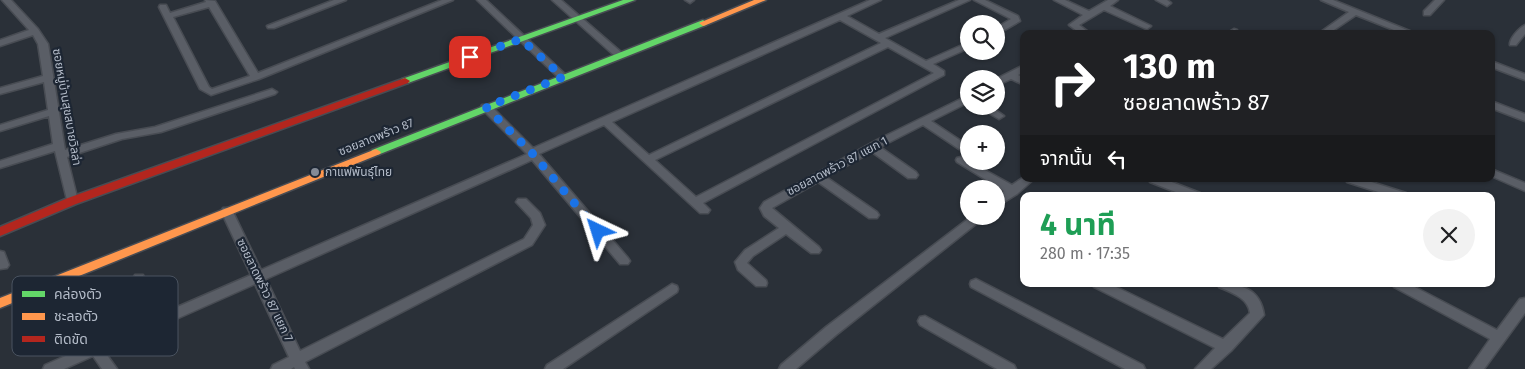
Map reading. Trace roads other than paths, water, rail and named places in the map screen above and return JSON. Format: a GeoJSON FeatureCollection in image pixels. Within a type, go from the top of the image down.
{"type":"FeatureCollection","features":[{"type":"Feature","properties":{"kind":"street"},"geometry":{"type":"LineString","coordinates":[[271,26],[342,0]]}},
{"type":"Feature","properties":{"kind":"street"},"geometry":{"type":"LineString","coordinates":[[256,77],[211,2],[165,12],[207,92],[216,91],[256,77],[449,0]]}},
{"type":"Feature","properties":{"kind":"street"},"geometry":{"type":"LineString","coordinates":[[481,0],[563,77]]}},
{"type":"Feature","properties":{"kind":"street"},"geometry":{"type":"LineString","coordinates":[[556,0],[619,55]]}},
{"type":"Feature","properties":{"kind":"street"},"geometry":{"type":"LineString","coordinates":[[0,232],[72,201],[631,0]]}},
{"type":"Feature","properties":{"kind":"street","name":"ซอยลาดพร้าว 87"},"geometry":{"type":"LineString","coordinates":[[66,276],[486,107],[762,0]]}},
{"type":"Feature","properties":{"kind":"street"},"geometry":{"type":"LineString","coordinates":[[178,314],[877,0]]}},
{"type":"Feature","properties":{"kind":"street"},"geometry":{"type":"LineString","coordinates":[[880,38],[966,0]]}},
{"type":"Feature","properties":{"kind":"street"},"geometry":{"type":"LineString","coordinates":[[978,0],[1015,18],[1016,22],[1005,28]]}},
{"type":"Feature","properties":{"kind":"street"},"geometry":{"type":"LineString","coordinates":[[1058,0],[1088,14]]}},
{"type":"Feature","properties":{"kind":"street"},"geometry":{"type":"LineString","coordinates":[[1081,30],[1073,25],[1088,14],[1114,0]]}},
{"type":"Feature","properties":{"kind":"street"},"geometry":{"type":"LineString","coordinates":[[1325,0],[1402,30]]}},
{"type":"Feature","properties":{"kind":"street"},"geometry":{"type":"LineString","coordinates":[[1427,13],[1440,0]]}},
{"type":"Feature","properties":{"kind":"street"},"geometry":{"type":"LineString","coordinates":[[0,11],[9,4]]}},
{"type":"Feature","properties":{"kind":"street","name":"ซอยหมู่บ้านสุขสบายวิลล่า"},"geometry":{"type":"LineString","coordinates":[[9,4],[36,31],[43,44],[60,150],[72,201]]}},
{"type":"Feature","properties":{"kind":"street"},"geometry":{"type":"LineString","coordinates":[[1102,6],[1147,26]]}},
{"type":"Feature","properties":{"kind":"street"},"geometry":{"type":"LineString","coordinates":[[1328,30],[1355,12]]}},
{"type":"Feature","properties":{"kind":"street"},"geometry":{"type":"LineString","coordinates":[[695,202],[941,73],[840,16]]}},
{"type":"Feature","properties":{"kind":"street"},"geometry":{"type":"LineString","coordinates":[[1513,43],[1525,28]]}},
{"type":"Feature","properties":{"kind":"street"},"geometry":{"type":"LineString","coordinates":[[0,43],[36,31]]}},
{"type":"Feature","properties":{"kind":"street"},"geometry":{"type":"LineString","coordinates":[[649,159],[889,43]]}},
{"type":"Feature","properties":{"kind":"street"},"geometry":{"type":"LineString","coordinates":[[926,64],[960,49]]}},
{"type":"Feature","properties":{"kind":"street"},"geometry":{"type":"LineString","coordinates":[[1495,66],[1525,77]]}},
{"type":"Feature","properties":{"kind":"street"},"geometry":{"type":"LineString","coordinates":[[1005,78],[1020,70]]}},
{"type":"Feature","properties":{"kind":"street"},"geometry":{"type":"LineString","coordinates":[[1011,75],[1020,80]]}},
{"type":"Feature","properties":{"kind":"street"},"geometry":{"type":"LineString","coordinates":[[0,91],[48,78]]}},
{"type":"Feature","properties":{"kind":"street"},"geometry":{"type":"LineString","coordinates":[[0,165],[120,136],[156,130],[272,92]]}},
{"type":"Feature","properties":{"kind":"street","name":"ซอยลาดพร้าว 87 แยก 1"},"geometry":{"type":"LineString","coordinates":[[815,250],[785,229],[768,214],[766,208],[768,205],[872,147],[960,102]]}},
{"type":"Feature","properties":{"kind":"street"},"geometry":{"type":"LineString","coordinates":[[1495,106],[1525,118]]}},
{"type":"Feature","properties":{"kind":"street"},"geometry":{"type":"LineString","coordinates":[[486,107],[532,154],[624,261]]}},
{"type":"Feature","properties":{"kind":"street"},"geometry":{"type":"LineString","coordinates":[[0,128],[54,111]]}},
{"type":"Feature","properties":{"kind":"street"},"geometry":{"type":"LineString","coordinates":[[606,120],[704,210]]}},
{"type":"Feature","properties":{"kind":"street"},"geometry":{"type":"LineString","coordinates":[[924,121],[960,145]]}},
{"type":"Feature","properties":{"kind":"street"},"geometry":{"type":"LineString","coordinates":[[872,147],[912,174]]}},
{"type":"Feature","properties":{"kind":"street"},"geometry":{"type":"LineString","coordinates":[[977,170],[1013,191]]}},
{"type":"Feature","properties":{"kind":"street"},"geometry":{"type":"LineString","coordinates":[[1495,174],[1525,187]]}},
{"type":"Feature","properties":{"kind":"street"},"geometry":{"type":"LineString","coordinates":[[818,177],[873,216]]}},
{"type":"Feature","properties":{"kind":"street"},"geometry":{"type":"LineString","coordinates":[[1005,197],[1024,182]]}},
{"type":"Feature","properties":{"kind":"street"},"geometry":{"type":"LineString","coordinates":[[1161,182],[1186,192]]}},
{"type":"Feature","properties":{"kind":"street"},"geometry":{"type":"LineString","coordinates":[[1360,182],[1390,192]]}},
{"type":"Feature","properties":{"kind":"street"},"geometry":{"type":"LineString","coordinates":[[278,369],[300,364],[528,242],[536,233],[539,225],[536,216],[522,202]]}},
{"type":"Feature","properties":{"kind":"street","name":"ซอยลาดพร้าว 87 แยก 7"},"geometry":{"type":"LineString","coordinates":[[227,211],[300,364]]}},
{"type":"Feature","properties":{"kind":"street"},"geometry":{"type":"LineString","coordinates":[[786,369],[831,331],[968,225]]}},
{"type":"Feature","properties":{"kind":"street"},"geometry":{"type":"LineString","coordinates":[[761,283],[742,266],[741,262],[749,253],[785,229]]}},
{"type":"Feature","properties":{"kind":"street"},"geometry":{"type":"LineString","coordinates":[[976,284],[1138,369]]}},
{"type":"Feature","properties":{"kind":"street"},"geometry":{"type":"LineString","coordinates":[[1105,287],[1226,347]]}},
{"type":"Feature","properties":{"kind":"street"},"geometry":{"type":"LineString","coordinates":[[1202,369],[1257,315],[1257,307],[1253,300],[1243,292],[1231,287]]}},
{"type":"Feature","properties":{"kind":"street"},"geometry":{"type":"LineString","coordinates":[[1405,287],[1500,338]]}},
{"type":"Feature","properties":{"kind":"street"},"geometry":{"type":"LineString","coordinates":[[552,369],[672,289]]}},
{"type":"Feature","properties":{"kind":"street","name":"ซอยลาดพร้าว 87"},"geometry":{"type":"LineString","coordinates":[[0,303],[12,298]]}},
{"type":"Feature","properties":{"kind":"street"},"geometry":{"type":"LineString","coordinates":[[1476,369],[1525,303]]}},
{"type":"Feature","properties":{"kind":"street"},"geometry":{"type":"LineString","coordinates":[[925,321],[1009,369]]}},
{"type":"Feature","properties":{"kind":"street"},"geometry":{"type":"LineString","coordinates":[[50,369],[77,356]]}},
{"type":"Feature","properties":{"kind":"street"},"geometry":{"type":"LineString","coordinates":[[99,356],[110,369]]}},
{"type":"Feature","properties":{"kind":"place","name":"กาแฟพันธ์ุไทย"},"geometry":{"type":"Point","coordinates":[315,172]}}]}
